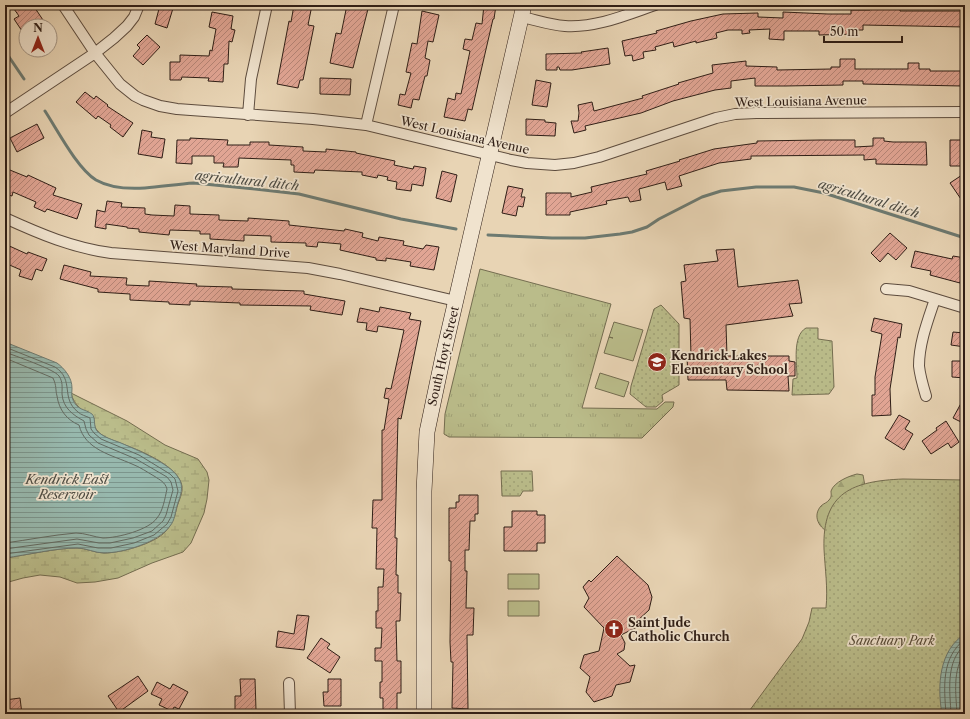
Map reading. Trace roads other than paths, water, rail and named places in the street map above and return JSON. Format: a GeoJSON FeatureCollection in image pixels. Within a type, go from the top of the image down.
{"type":"FeatureCollection","features":[{"type":"Feature","properties":{"kind":"street","name":"West Louisiana Avenue"},"geometry":{"type":"LineString","coordinates":[[63,5],[95,53],[120,84],[135,96],[151,103],[177,109],[312,119],[366,125],[490,156],[537,164],[554,165],[574,163],[599,157],[710,120],[734,114],[965,112]]}},
{"type":"Feature","properties":{"kind":"street"},"geometry":{"type":"LineString","coordinates":[[5,113],[95,53],[128,26],[139,5]]}},
{"type":"Feature","properties":{"kind":"street"},"geometry":{"type":"LineString","coordinates":[[248,115],[251,78],[267,5]]}},
{"type":"Feature","properties":{"kind":"street"},"geometry":{"type":"LineString","coordinates":[[366,125],[394,5]]}},
{"type":"Feature","properties":{"kind":"street"},"geometry":{"type":"LineString","coordinates":[[523,11],[564,26],[587,26],[655,5]]}},
{"type":"Feature","properties":{"kind":"street","name":"South Hoyt Street"},"geometry":{"type":"LineString","coordinates":[[424,714],[425,458],[431,408],[523,11]]}},
{"type":"Feature","properties":{"kind":"street","name":"West Maryland Drive"},"geometry":{"type":"LineString","coordinates":[[5,218],[50,238],[87,249],[111,253],[308,268],[456,301]]}},
{"type":"Feature","properties":{"kind":"street"},"geometry":{"type":"LineString","coordinates":[[886,289],[902,290],[965,308]]}},
{"type":"Feature","properties":{"kind":"street"},"geometry":{"type":"LineString","coordinates":[[926,396],[920,372],[920,357],[923,338],[935,299]]}},
{"type":"Feature","properties":{"kind":"street"},"geometry":{"type":"LineString","coordinates":[[289,683],[290,714]]}},
{"type":"Feature","properties":{"kind":"water","name":"Kendrick East Reservoir"},"geometry":{"type":"Polygon","coordinates":[[[5,342],[57,363],[63,368],[69,377],[72,384],[72,397],[75,403],[79,408],[92,414],[95,427],[99,433],[152,457],[174,472],[180,481],[182,488],[175,516],[165,532],[140,546],[121,551],[104,553],[80,548],[69,548],[5,558],[5,342]]]}},
{"type":"Feature","properties":{"kind":"water"},"geometry":{"type":"Polygon","coordinates":[[[965,634],[965,714],[942,714],[940,703],[940,681],[945,659],[956,641],[965,634]]]}},
{"type":"Feature","properties":{"kind":"waterway","name":"agricultural ditch"},"geometry":{"type":"LineString","coordinates":[[5,51],[24,79]]}},
{"type":"Feature","properties":{"kind":"waterway","name":"agricultural ditch"},"geometry":{"type":"LineString","coordinates":[[45,111],[68,148],[82,167],[96,180],[107,185],[127,188],[151,188],[194,183],[299,194],[401,219],[456,229]]}},
{"type":"Feature","properties":{"kind":"waterway","name":"agricultural ditch"},"geometry":{"type":"LineString","coordinates":[[488,235],[585,238],[620,234],[647,227],[659,219],[702,197],[721,191],[756,187],[794,187],[824,193],[965,238]]}},
{"type":"Feature","properties":{"kind":"place","name":"Kendrick Lakes Elementary School"},"geometry":{"type":"Point","coordinates":[657,362]}},
{"type":"Feature","properties":{"kind":"place","name":"Saint Jude Catholic Church"},"geometry":{"type":"Point","coordinates":[614,629]}},
{"type":"Feature","properties":{"kind":"park label","name":"Sanctuary Park"},"geometry":{"type":"Point","coordinates":[892,640]}}]}
